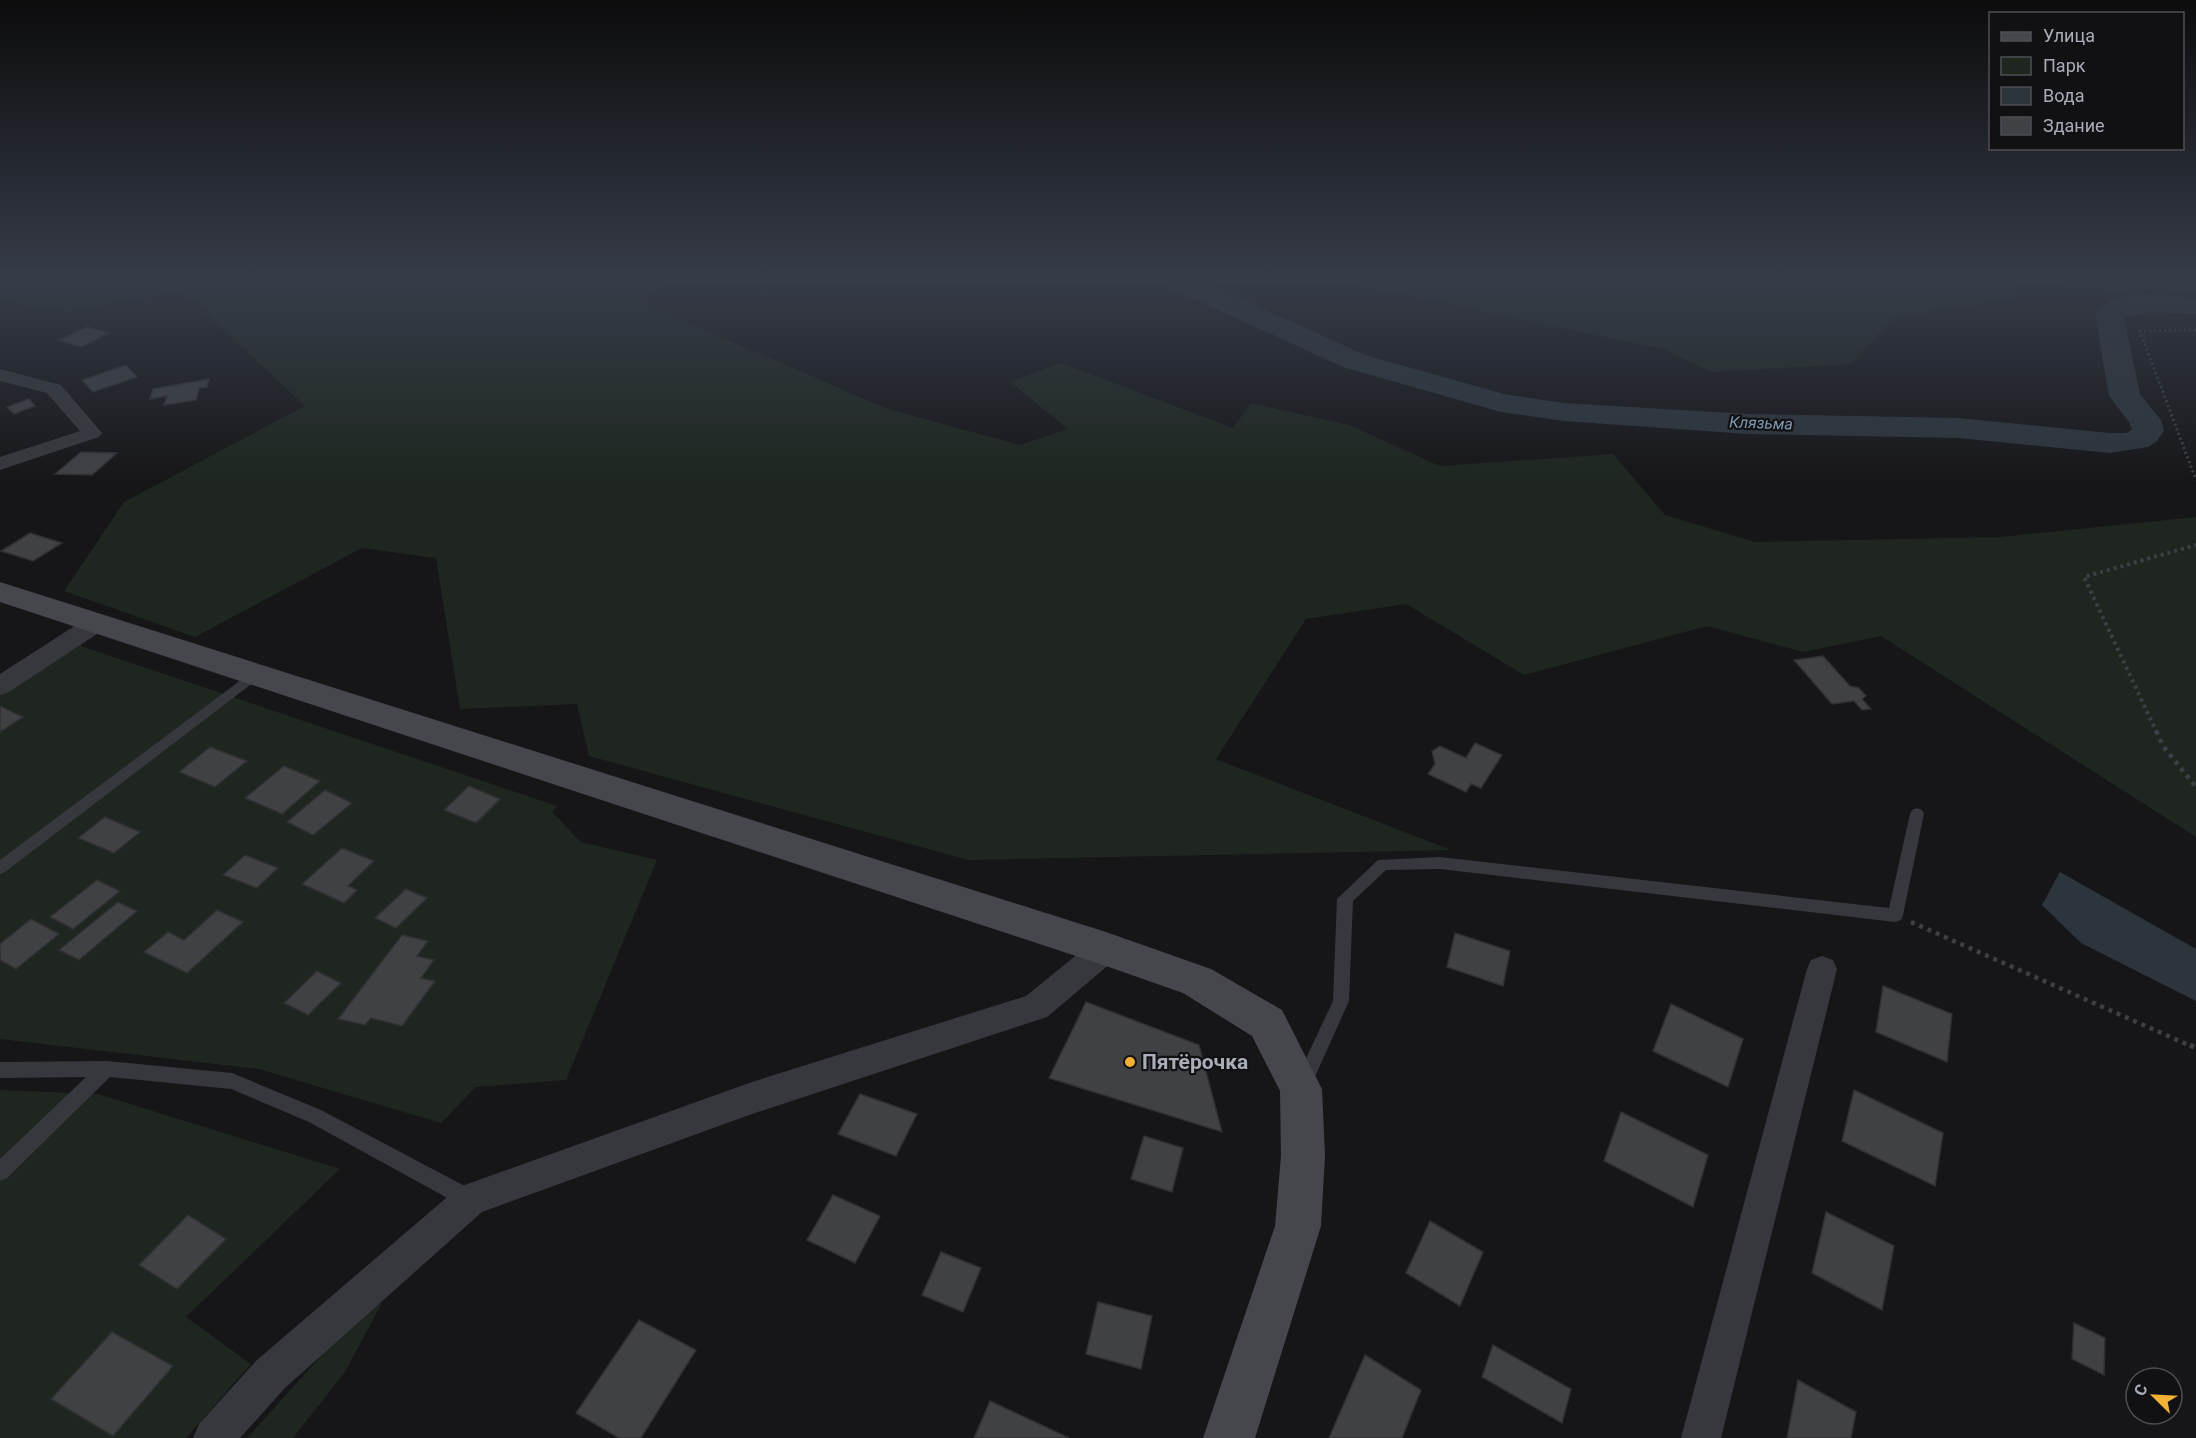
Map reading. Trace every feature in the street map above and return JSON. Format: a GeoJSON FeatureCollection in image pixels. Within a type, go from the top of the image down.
{"type":"FeatureCollection","features":[{"type":"Feature","properties":{"kind":"main road"},"geometry":{"type":"LineString","coordinates":[[0,592],[257,673],[1106,949],[1197,981],[1267,1023],[1301,1089],[1303,1156],[1298,1226],[1229,1438]]}},
{"type":"Feature","properties":{"kind":"street"},"geometry":{"type":"LineString","coordinates":[[0,375],[54,389],[92,433],[0,464]]}},
{"type":"Feature","properties":{"kind":"street"},"geometry":{"type":"LineString","coordinates":[[0,686],[98,622]]}},
{"type":"Feature","properties":{"kind":"street"},"geometry":{"type":"LineString","coordinates":[[213,1438],[271,1374],[471,1200],[752,1098],[1036,1007],[1106,949]]}},
{"type":"Feature","properties":{"kind":"street"},"geometry":{"type":"LineString","coordinates":[[1701,1438],[1822,969]]}},
{"type":"Feature","properties":{"kind":"lane"},"geometry":{"type":"LineString","coordinates":[[0,868],[257,673]]}},
{"type":"Feature","properties":{"kind":"lane"},"geometry":{"type":"LineString","coordinates":[[1301,1089],[1341,1001],[1345,899],[1383,864],[1440,862],[1895,915],[1917,814]]}},
{"type":"Feature","properties":{"kind":"lane"},"geometry":{"type":"LineString","coordinates":[[0,1070],[106,1069],[232,1081],[315,1116],[471,1200]]}},
{"type":"Feature","properties":{"kind":"lane"},"geometry":{"type":"LineString","coordinates":[[0,1172],[106,1069]]}},
{"type":"Feature","properties":{"kind":"path"},"geometry":{"type":"LineString","coordinates":[[2146,347],[2196,480]]}},
{"type":"Feature","properties":{"kind":"path"},"geometry":{"type":"LineString","coordinates":[[2196,545],[2084,577],[2163,746],[2196,787]]}},
{"type":"Feature","properties":{"kind":"path"},"geometry":{"type":"LineString","coordinates":[[1895,915],[2196,1048]]}},
{"type":"Feature","properties":{"kind":"green space"},"geometry":{"type":"Polygon","coordinates":[[[243,347],[744,347],[888,409],[1020,445],[1068,429],[1010,382],[1061,363],[1233,428],[1251,403],[1349,425],[1440,466],[1613,454],[1665,515],[1755,542],[2000,537],[2196,517],[2196,837],[1881,636],[1803,652],[1707,626],[1524,675],[1406,604],[1306,619],[1216,759],[1451,850],[968,860],[589,756],[577,704],[460,709],[436,558],[362,548],[195,637],[64,591],[124,502],[305,406],[243,347]]]}},
{"type":"Feature","properties":{"kind":"green space"},"geometry":{"type":"Polygon","coordinates":[[[1652,347],[1867,347],[1852,364],[1711,372],[1666,350],[1652,347]]]}},
{"type":"Feature","properties":{"kind":"green space"},"geometry":{"type":"Polygon","coordinates":[[[78,645],[557,806],[552,812],[581,842],[657,860],[566,1080],[476,1087],[441,1123],[259,1069],[0,1039],[0,695],[78,645]]]}},
{"type":"Feature","properties":{"kind":"green space"},"geometry":{"type":"Polygon","coordinates":[[[0,1090],[98,1094],[340,1169],[186,1317],[251,1364],[186,1438],[0,1438],[0,1090]]]}},
{"type":"Feature","properties":{"kind":"green space"},"geometry":{"type":"Polygon","coordinates":[[[382,1303],[345,1372],[293,1438],[247,1438],[359,1314],[382,1303]]]}},
{"type":"Feature","properties":{"kind":"water"},"geometry":{"type":"Polygon","coordinates":[[[2060,872],[2196,949],[2196,1001],[2081,943],[2042,905],[2060,872]]]}},
{"type":"Feature","properties":{"kind":"building"},"geometry":{"type":"Polygon","coordinates":[[[126,365],[137,377],[93,392],[82,380],[126,365]]]}},
{"type":"Feature","properties":{"kind":"building"},"geometry":{"type":"Polygon","coordinates":[[[209,379],[207,387],[199,388],[196,400],[164,405],[167,396],[150,399],[153,389],[209,379]]]}},
{"type":"Feature","properties":{"kind":"building"},"geometry":{"type":"Polygon","coordinates":[[[29,399],[35,406],[14,414],[7,407],[29,399]]]}},
{"type":"Feature","properties":{"kind":"building"},"geometry":{"type":"Polygon","coordinates":[[[81,452],[117,453],[92,475],[55,474],[81,452]]]}},
{"type":"Feature","properties":{"kind":"building"},"geometry":{"type":"Polygon","coordinates":[[[30,533],[62,543],[33,561],[1,551],[30,533]]]}},
{"type":"Feature","properties":{"kind":"building"},"geometry":{"type":"Polygon","coordinates":[[[1823,656],[1850,686],[1859,688],[1866,696],[1862,699],[1871,709],[1862,710],[1854,701],[1832,704],[1794,660],[1823,656]]]}},
{"type":"Feature","properties":{"kind":"building"},"geometry":{"type":"Polygon","coordinates":[[[0,706],[23,717],[0,732],[0,706]]]}},
{"type":"Feature","properties":{"kind":"building"},"geometry":{"type":"Polygon","coordinates":[[[1475,743],[1502,755],[1481,788],[1471,784],[1466,792],[1428,774],[1435,764],[1432,751],[1440,746],[1466,758],[1475,743]]]}},
{"type":"Feature","properties":{"kind":"building"},"geometry":{"type":"Polygon","coordinates":[[[210,747],[247,761],[215,787],[179,772],[210,747]]]}},
{"type":"Feature","properties":{"kind":"building"},"geometry":{"type":"Polygon","coordinates":[[[284,766],[320,781],[282,814],[245,798],[284,766]]]}},
{"type":"Feature","properties":{"kind":"building"},"geometry":{"type":"Polygon","coordinates":[[[469,786],[500,799],[476,823],[444,810],[469,786]]]}},
{"type":"Feature","properties":{"kind":"building"},"geometry":{"type":"Polygon","coordinates":[[[325,790],[352,803],[313,835],[287,822],[325,790]]]}},
{"type":"Feature","properties":{"kind":"building"},"geometry":{"type":"Polygon","coordinates":[[[105,817],[140,832],[114,853],[78,838],[105,817]]]}},
{"type":"Feature","properties":{"kind":"building"},"geometry":{"type":"Polygon","coordinates":[[[342,848],[374,861],[348,886],[357,890],[344,903],[302,884],[342,848]]]}},
{"type":"Feature","properties":{"kind":"building"},"geometry":{"type":"Polygon","coordinates":[[[245,855],[278,868],[257,888],[223,875],[245,855]]]}},
{"type":"Feature","properties":{"kind":"building"},"geometry":{"type":"Polygon","coordinates":[[[97,880],[120,891],[73,929],[50,917],[97,880]]]}},
{"type":"Feature","properties":{"kind":"building"},"geometry":{"type":"Polygon","coordinates":[[[406,889],[427,898],[396,928],[375,918],[406,889]]]}},
{"type":"Feature","properties":{"kind":"building"},"geometry":{"type":"Polygon","coordinates":[[[118,902],[137,911],[79,960],[59,950],[118,902]]]}},
{"type":"Feature","properties":{"kind":"building"},"geometry":{"type":"Polygon","coordinates":[[[217,910],[243,922],[187,973],[144,952],[168,932],[184,940],[217,910]]]}},
{"type":"Feature","properties":{"kind":"building"},"geometry":{"type":"Polygon","coordinates":[[[31,919],[59,934],[16,969],[0,960],[0,944],[31,919]]]}},
{"type":"Feature","properties":{"kind":"building"},"geometry":{"type":"Polygon","coordinates":[[[1455,933],[1510,951],[1503,986],[1447,967],[1455,933]]]}},
{"type":"Feature","properties":{"kind":"building"},"geometry":{"type":"Polygon","coordinates":[[[402,935],[428,941],[417,956],[434,960],[421,978],[435,981],[402,1026],[371,1018],[365,1025],[338,1019],[402,935]]]}},
{"type":"Feature","properties":{"kind":"building"},"geometry":{"type":"Polygon","coordinates":[[[317,971],[341,983],[308,1015],[284,1003],[317,971]]]}},
{"type":"Feature","properties":{"kind":"building"},"geometry":{"type":"Polygon","coordinates":[[[1883,986],[1952,1014],[1947,1062],[1876,1032],[1883,986]]]}},
{"type":"Feature","properties":{"kind":"building","name":"Пятёрочка"},"geometry":{"type":"Polygon","coordinates":[[[1086,1002],[1199,1045],[1222,1132],[1049,1078],[1086,1002]]]}},
{"type":"Feature","properties":{"kind":"building"},"geometry":{"type":"Polygon","coordinates":[[[1671,1004],[1743,1039],[1728,1087],[1653,1051],[1671,1004]]]}},
{"type":"Feature","properties":{"kind":"building"},"geometry":{"type":"Polygon","coordinates":[[[1854,1090],[1943,1133],[1935,1186],[1842,1141],[1854,1090]]]}},
{"type":"Feature","properties":{"kind":"building"},"geometry":{"type":"Polygon","coordinates":[[[860,1094],[917,1114],[896,1156],[838,1134],[860,1094]]]}},
{"type":"Feature","properties":{"kind":"building"},"geometry":{"type":"Polygon","coordinates":[[[1621,1112],[1708,1155],[1693,1207],[1604,1161],[1621,1112]]]}},
{"type":"Feature","properties":{"kind":"building"},"geometry":{"type":"Polygon","coordinates":[[[1144,1136],[1183,1148],[1172,1192],[1131,1179],[1144,1136]]]}},
{"type":"Feature","properties":{"kind":"building"},"geometry":{"type":"Polygon","coordinates":[[[833,1195],[880,1216],[855,1263],[807,1240],[833,1195]]]}},
{"type":"Feature","properties":{"kind":"building"},"geometry":{"type":"Polygon","coordinates":[[[1826,1212],[1894,1246],[1882,1310],[1812,1273],[1826,1212]]]}},
{"type":"Feature","properties":{"kind":"building"},"geometry":{"type":"Polygon","coordinates":[[[188,1215],[226,1239],[177,1289],[139,1265],[188,1215]]]}},
{"type":"Feature","properties":{"kind":"building"},"geometry":{"type":"Polygon","coordinates":[[[1430,1221],[1483,1252],[1460,1306],[1406,1273],[1430,1221]]]}},
{"type":"Feature","properties":{"kind":"building"},"geometry":{"type":"Polygon","coordinates":[[[941,1252],[981,1268],[963,1312],[922,1295],[941,1252]]]}},
{"type":"Feature","properties":{"kind":"building"},"geometry":{"type":"Polygon","coordinates":[[[1098,1302],[1152,1316],[1141,1369],[1086,1354],[1098,1302]]]}},
{"type":"Feature","properties":{"kind":"building"},"geometry":{"type":"Polygon","coordinates":[[[639,1320],[696,1350],[641,1438],[619,1438],[576,1413],[639,1320]]]}},
{"type":"Feature","properties":{"kind":"building"},"geometry":{"type":"Polygon","coordinates":[[[2074,1323],[2105,1338],[2104,1375],[2072,1359],[2074,1323]]]}},
{"type":"Feature","properties":{"kind":"building"},"geometry":{"type":"Polygon","coordinates":[[[112,1332],[173,1366],[113,1436],[51,1399],[112,1332]]]}},
{"type":"Feature","properties":{"kind":"building"},"geometry":{"type":"Polygon","coordinates":[[[1493,1345],[1571,1389],[1562,1423],[1482,1377],[1493,1345]]]}},
{"type":"Feature","properties":{"kind":"building"},"geometry":{"type":"Polygon","coordinates":[[[1365,1355],[1421,1390],[1402,1438],[1329,1438],[1365,1355]]]}},
{"type":"Feature","properties":{"kind":"building"},"geometry":{"type":"Polygon","coordinates":[[[1798,1380],[1856,1412],[1851,1438],[1787,1438],[1798,1380]]]}},
{"type":"Feature","properties":{"kind":"building"},"geometry":{"type":"Polygon","coordinates":[[[990,1401],[1069,1438],[974,1438],[990,1401]]]}},
{"type":"Feature","properties":{"kind":"waterway","name":"Клязьма"},"geometry":{"type":"LineString","coordinates":[[1322,347],[1354,361],[1501,403],[1564,412],[1748,424],[1958,428],[2127,443],[2136,441],[2148,431],[2145,420],[2125,396],[2115,347]]}},
{"type":"Feature","properties":{"kind":"place","name":"Пятёрочка"},"geometry":{"type":"Point","coordinates":[1130,1062]}}]}
